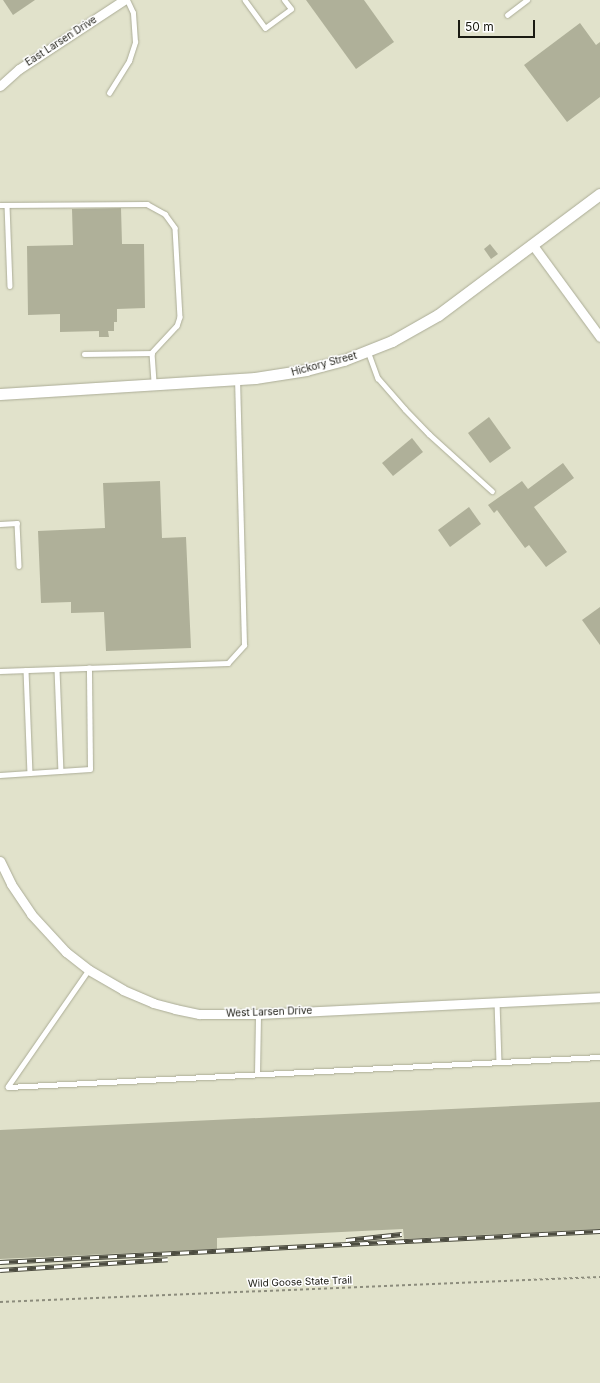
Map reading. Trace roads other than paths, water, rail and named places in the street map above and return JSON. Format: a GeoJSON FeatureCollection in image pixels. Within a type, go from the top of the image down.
{"type":"FeatureCollection","features":[{"type":"Feature","properties":{"kind":"street","name":"East Larsen Drive"},"geometry":{"type":"LineString","coordinates":[[0,86],[19,69],[124,0]]}},
{"type":"Feature","properties":{"kind":"street","name":"Hickory Street"},"geometry":{"type":"LineString","coordinates":[[0,394],[237,380],[265,377],[306,370],[368,351],[404,335],[438,315],[600,194]]}},
{"type":"Feature","properties":{"kind":"street"},"geometry":{"type":"LineString","coordinates":[[532,244],[600,337]]}},
{"type":"Feature","properties":{"kind":"street","name":"West Larsen Drive"},"geometry":{"type":"LineString","coordinates":[[0,861],[20,898],[39,924],[66,952],[90,970],[123,990],[153,1003],[175,1009],[199,1014],[258,1014],[600,997]]}},
{"type":"Feature","properties":{"kind":"lane"},"geometry":{"type":"LineString","coordinates":[[109,93],[129,61],[135,42],[133,13],[128,0]]}},
{"type":"Feature","properties":{"kind":"lane"},"geometry":{"type":"LineString","coordinates":[[245,0],[265,28],[291,9],[284,0]]}},
{"type":"Feature","properties":{"kind":"lane"},"geometry":{"type":"LineString","coordinates":[[507,15],[527,0]]}},
{"type":"Feature","properties":{"kind":"lane"},"geometry":{"type":"LineString","coordinates":[[7,204],[10,286]]}},
{"type":"Feature","properties":{"kind":"lane"},"geometry":{"type":"LineString","coordinates":[[0,205],[147,204],[165,214],[175,228],[180,317],[177,326],[152,353],[84,354]]}},
{"type":"Feature","properties":{"kind":"lane"},"geometry":{"type":"LineString","coordinates":[[368,351],[378,378],[429,434],[492,492]]}},
{"type":"Feature","properties":{"kind":"lane"},"geometry":{"type":"LineString","coordinates":[[152,353],[154,385]]}},
{"type":"Feature","properties":{"kind":"lane"},"geometry":{"type":"LineString","coordinates":[[0,671],[228,663],[244,646],[237,380]]}},
{"type":"Feature","properties":{"kind":"lane"},"geometry":{"type":"LineString","coordinates":[[0,524],[17,523],[19,566]]}},
{"type":"Feature","properties":{"kind":"lane"},"geometry":{"type":"LineString","coordinates":[[0,775],[90,769],[89,668]]}},
{"type":"Feature","properties":{"kind":"lane"},"geometry":{"type":"LineString","coordinates":[[57,669],[61,771]]}},
{"type":"Feature","properties":{"kind":"lane"},"geometry":{"type":"LineString","coordinates":[[26,670],[30,773]]}},
{"type":"Feature","properties":{"kind":"lane"},"geometry":{"type":"LineString","coordinates":[[90,970],[8,1087],[600,1057]]}},
{"type":"Feature","properties":{"kind":"lane"},"geometry":{"type":"LineString","coordinates":[[497,1002],[499,1062]]}},
{"type":"Feature","properties":{"kind":"lane"},"geometry":{"type":"LineString","coordinates":[[257,1074],[258,1014]]}},
{"type":"Feature","properties":{"kind":"railway"},"geometry":{"type":"LineString","coordinates":[[0,1262],[600,1231]]}},
{"type":"Feature","properties":{"kind":"railway"},"geometry":{"type":"LineString","coordinates":[[346,1240],[402,1234]]}},
{"type":"Feature","properties":{"kind":"railway"},"geometry":{"type":"LineString","coordinates":[[0,1270],[168,1259]]}}]}
